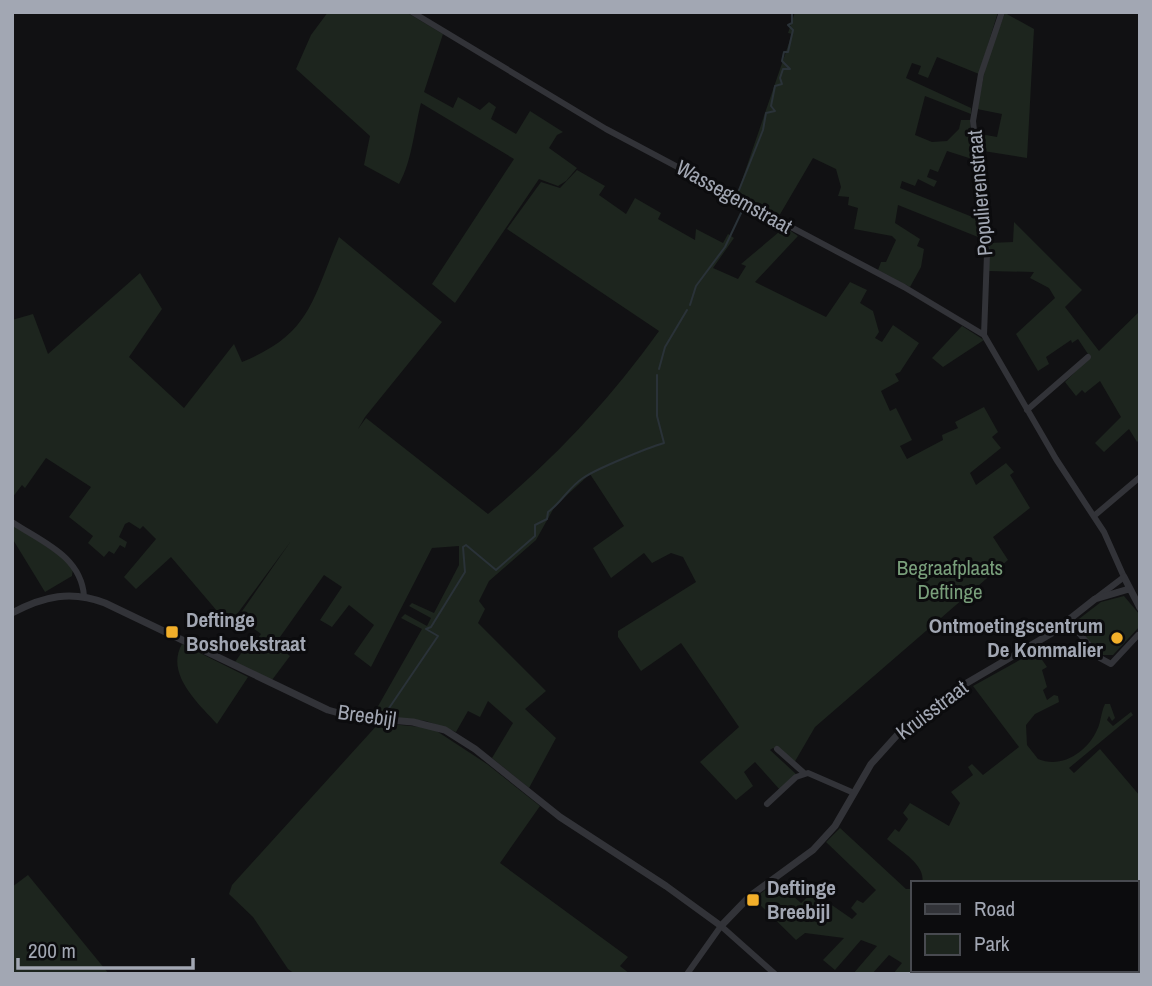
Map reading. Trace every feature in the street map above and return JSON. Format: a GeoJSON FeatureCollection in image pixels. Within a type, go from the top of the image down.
{"type":"FeatureCollection","features":[{"type":"Feature","properties":{"kind":"street","name":"Wassegemstraat"},"geometry":{"type":"LineString","coordinates":[[412,12],[595,123],[904,287],[984,335],[1027,410],[1094,516],[1124,577]]}},
{"type":"Feature","properties":{"kind":"street","name":"Populierenstraat"},"geometry":{"type":"LineString","coordinates":[[984,335],[987,254],[973,121],[981,74],[1002,12]]}},
{"type":"Feature","properties":{"kind":"street"},"geometry":{"type":"LineString","coordinates":[[1027,410],[1088,357]]}},
{"type":"Feature","properties":{"kind":"street"},"geometry":{"type":"LineString","coordinates":[[1094,516],[1140,477]]}},
{"type":"Feature","properties":{"kind":"street"},"geometry":{"type":"LineString","coordinates":[[12,522],[74,564],[81,577],[85,596],[45,598],[12,613]]}},
{"type":"Feature","properties":{"kind":"street"},"geometry":{"type":"LineString","coordinates":[[1124,577],[1140,608]]}},
{"type":"Feature","properties":{"kind":"street","name":"Kruisstraat"},"geometry":{"type":"LineString","coordinates":[[721,926],[750,896],[813,850],[835,826],[872,764],[899,733],[960,687],[1035,644],[1124,577]]}},
{"type":"Feature","properties":{"kind":"street"},"geometry":{"type":"LineString","coordinates":[[1130,592],[1140,589]]}},
{"type":"Feature","properties":{"kind":"street","name":"Kruisstraat"},"geometry":{"type":"LineString","coordinates":[[1095,598],[1130,592]]}},
{"type":"Feature","properties":{"kind":"street","name":"Breebijl"},"geometry":{"type":"LineString","coordinates":[[85,596],[106,603],[328,710],[353,717],[413,722],[445,730],[475,749],[560,817],[666,886],[721,926]]}},
{"type":"Feature","properties":{"kind":"street"},"geometry":{"type":"LineString","coordinates":[[1068,620],[1100,658],[1111,664],[1138,635]]}},
{"type":"Feature","properties":{"kind":"street"},"geometry":{"type":"LineString","coordinates":[[777,749],[804,774]]}},
{"type":"Feature","properties":{"kind":"street"},"geometry":{"type":"LineString","coordinates":[[767,804],[791,781],[804,774],[814,775],[854,793]]}},
{"type":"Feature","properties":{"kind":"street"},"geometry":{"type":"LineString","coordinates":[[687,974],[721,926],[775,974]]}},
{"type":"Feature","properties":{"kind":"green space"},"geometry":{"type":"Polygon","coordinates":[[[328,12],[406,12],[443,34],[424,92],[453,108],[458,97],[480,110],[489,102],[496,107],[491,119],[516,134],[530,111],[563,132],[557,135],[549,148],[577,168],[558,186],[539,179],[455,303],[432,284],[514,159],[421,103],[410,155],[399,184],[364,165],[370,136],[296,69],[311,35],[328,12]]]}},
{"type":"Feature","properties":{"kind":"green space"},"geometry":{"type":"Polygon","coordinates":[[[795,12],[998,12],[979,74],[937,57],[928,78],[918,74],[921,66],[912,63],[906,78],[971,108],[971,114],[925,96],[915,135],[932,142],[947,141],[959,129],[961,120],[970,120],[972,159],[947,151],[938,172],[930,169],[927,177],[937,181],[934,187],[918,179],[915,186],[902,181],[900,188],[980,220],[983,239],[898,205],[895,223],[920,239],[917,246],[924,249],[921,267],[910,287],[878,270],[881,262],[886,262],[896,240],[892,236],[854,229],[858,208],[848,205],[849,197],[838,196],[841,187],[836,169],[813,158],[779,216],[738,192],[792,34],[788,33],[795,12]]]}},
{"type":"Feature","properties":{"kind":"green space"},"geometry":{"type":"Polygon","coordinates":[[[1005,13],[1034,29],[1027,158],[977,150],[975,133],[997,137],[1002,114],[977,109],[987,60],[1005,13]]]}},
{"type":"Feature","properties":{"kind":"green space","name":"Begraafplaats Deftinge"},"geometry":{"type":"Polygon","coordinates":[[[577,170],[605,186],[599,195],[626,214],[635,198],[661,213],[658,219],[695,240],[696,229],[723,243],[728,234],[734,238],[713,268],[738,279],[746,266],[741,264],[785,227],[798,236],[755,282],[826,317],[850,282],[867,290],[860,303],[873,311],[879,332],[875,338],[882,342],[893,325],[919,343],[900,372],[895,374],[899,381],[881,391],[890,411],[896,408],[912,440],[900,446],[907,459],[943,440],[942,435],[958,428],[955,422],[984,407],[998,432],[992,437],[1001,448],[970,473],[976,485],[1006,463],[1014,472],[1010,475],[1030,508],[993,537],[1008,560],[815,727],[794,763],[773,748],[770,750],[796,774],[780,790],[755,762],[744,772],[753,786],[736,800],[700,762],[739,727],[681,643],[641,671],[618,637],[618,631],[696,582],[683,557],[671,553],[652,563],[644,553],[611,578],[593,548],[624,526],[590,474],[555,506],[536,540],[489,581],[479,601],[485,609],[478,623],[546,691],[525,709],[556,738],[529,788],[492,758],[513,723],[488,701],[480,717],[468,711],[456,732],[426,721],[373,715],[422,629],[401,618],[405,614],[427,626],[431,618],[409,606],[412,603],[434,613],[459,565],[459,546],[432,548],[371,667],[354,654],[374,625],[349,605],[332,627],[320,620],[342,587],[324,575],[275,644],[290,656],[272,680],[235,662],[254,635],[258,638],[261,634],[238,617],[291,541],[229,625],[171,557],[136,589],[124,577],[156,539],[143,526],[140,529],[129,522],[125,524],[119,537],[127,542],[125,548],[120,545],[114,554],[109,551],[104,557],[88,543],[93,536],[69,517],[91,487],[46,458],[25,488],[22,485],[12,498],[12,320],[33,314],[48,354],[140,273],[162,309],[129,357],[184,408],[234,344],[242,362],[282,340],[296,327],[315,297],[339,237],[442,322],[365,417],[358,429],[366,418],[488,514],[536,472],[579,428],[620,382],[659,331],[507,229],[541,182],[560,188],[577,170]]]}},
{"type":"Feature","properties":{"kind":"green space"},"geometry":{"type":"Polygon","coordinates":[[[1014,222],[1082,290],[1065,307],[1099,351],[1140,311],[1140,439],[1137,442],[1129,429],[1104,452],[1095,443],[1121,417],[1100,381],[1085,393],[1082,390],[1076,396],[1065,382],[1090,357],[1078,339],[1072,343],[1071,340],[1046,357],[1049,364],[1038,371],[1016,334],[1055,298],[1049,288],[1030,278],[1034,272],[989,271],[989,243],[1013,242],[1014,222]]]}},
{"type":"Feature","properties":{"kind":"green space"},"geometry":{"type":"Polygon","coordinates":[[[962,326],[984,340],[943,367],[932,358],[962,326]]]}},
{"type":"Feature","properties":{"kind":"green space"},"geometry":{"type":"Polygon","coordinates":[[[12,523],[69,562],[73,568],[72,576],[45,592],[12,538],[12,523]]]}},
{"type":"Feature","properties":{"kind":"green space"},"geometry":{"type":"Polygon","coordinates":[[[1124,596],[1140,615],[1140,626],[1113,655],[1099,655],[1075,622],[1101,602],[1124,596]]]}},
{"type":"Feature","properties":{"kind":"green space"},"geometry":{"type":"Polygon","coordinates":[[[182,644],[248,677],[217,724],[193,697],[181,677],[178,655],[182,644]]]}},
{"type":"Feature","properties":{"kind":"green space"},"geometry":{"type":"Polygon","coordinates":[[[1036,651],[1047,667],[1042,670],[1047,687],[1043,690],[1047,700],[1054,695],[1058,696],[1059,702],[1035,714],[1026,725],[1027,745],[1038,759],[1047,762],[1065,760],[1087,745],[1097,730],[1105,704],[1110,704],[1115,718],[1112,721],[1109,716],[1107,720],[1113,726],[1131,712],[1133,715],[1069,768],[1074,773],[1100,749],[1140,796],[1138,936],[1138,881],[922,881],[916,864],[887,839],[895,829],[899,832],[908,819],[903,813],[910,803],[949,826],[960,803],[951,792],[973,775],[968,767],[972,764],[983,775],[1019,747],[973,686],[1036,651]]]}},
{"type":"Feature","properties":{"kind":"green space"},"geometry":{"type":"Polygon","coordinates":[[[379,723],[432,728],[487,764],[540,806],[500,863],[628,957],[620,966],[630,974],[295,974],[288,969],[253,917],[229,894],[232,885],[379,723]]]}},
{"type":"Feature","properties":{"kind":"green space"},"geometry":{"type":"Polygon","coordinates":[[[840,828],[906,889],[911,889],[911,972],[966,972],[965,974],[893,974],[902,963],[889,955],[872,974],[853,974],[877,946],[861,940],[835,970],[823,960],[844,938],[805,933],[796,940],[754,899],[776,881],[801,903],[813,892],[852,919],[857,914],[851,908],[857,900],[863,903],[876,890],[826,842],[840,828]]]}},
{"type":"Feature","properties":{"kind":"green space"},"geometry":{"type":"Polygon","coordinates":[[[28,875],[109,974],[12,974],[12,887],[28,875]]]}},
{"type":"Feature","properties":{"kind":"waterway"},"geometry":{"type":"LineString","coordinates":[[739,190],[763,130],[766,113],[775,111],[771,106],[775,86],[782,84],[780,78],[783,69],[790,69],[782,61],[784,52],[788,52],[793,30],[788,25],[792,23],[792,12]]}},
{"type":"Feature","properties":{"kind":"waterway"},"geometry":{"type":"LineString","coordinates":[[690,305],[696,286],[725,247],[742,211]]}},
{"type":"Feature","properties":{"kind":"waterway"},"geometry":{"type":"LineString","coordinates":[[659,369],[665,347],[687,310]]}},
{"type":"Feature","properties":{"kind":"waterway"},"geometry":{"type":"LineString","coordinates":[[385,714],[438,636],[426,629],[431,627],[465,572],[463,547],[466,545],[496,570],[535,536],[535,525],[547,519],[548,512],[578,482],[610,464],[664,443],[657,416],[657,375]]}},
{"type":"Feature","properties":{"kind":"place","name":"Deftinge Boshoekstraat"},"geometry":{"type":"Point","coordinates":[172,632]}},
{"type":"Feature","properties":{"kind":"place","name":"Ontmoetingscentrum De Kommalier"},"geometry":{"type":"Point","coordinates":[1117,638]}},
{"type":"Feature","properties":{"kind":"place","name":"Deftinge Breebijl"},"geometry":{"type":"Point","coordinates":[753,900]}}]}
